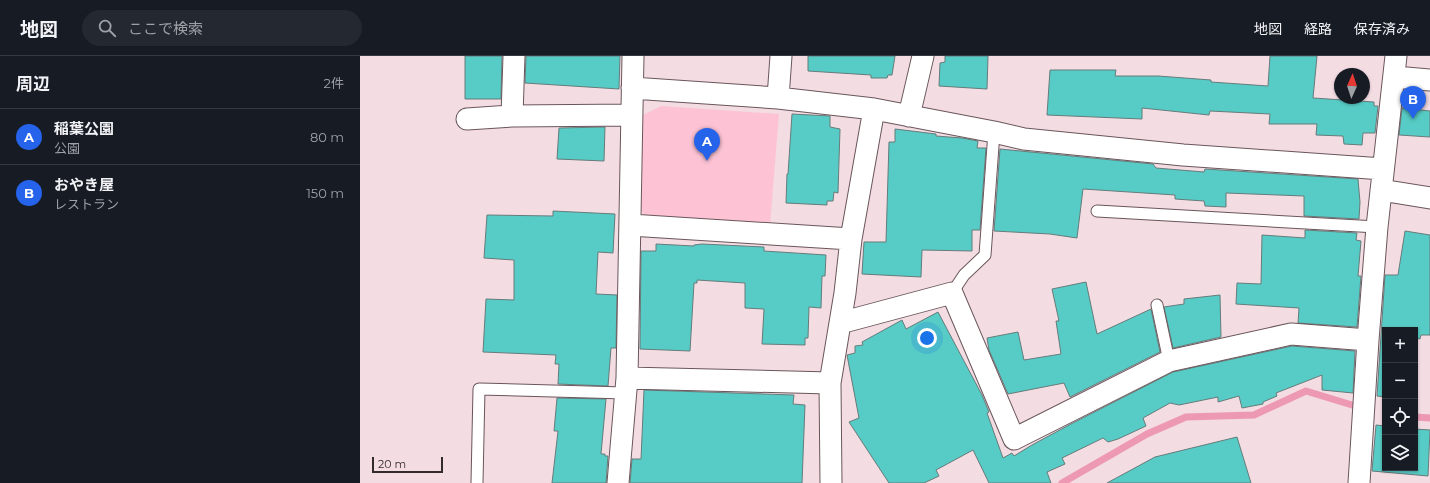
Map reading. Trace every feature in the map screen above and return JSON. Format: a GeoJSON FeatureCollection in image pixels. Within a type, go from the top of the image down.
{"type":"FeatureCollection","features":[{"type":"Feature","properties":{"kind":"street"},"geometry":{"type":"LineString","coordinates":[[512,116],[514,56]]}},
{"type":"Feature","properties":{"kind":"street"},"geometry":{"type":"LineString","coordinates":[[618,483],[626,385],[633,56]]}},
{"type":"Feature","properties":{"kind":"street"},"geometry":{"type":"LineString","coordinates":[[778,98],[781,56]]}},
{"type":"Feature","properties":{"kind":"street"},"geometry":{"type":"LineString","coordinates":[[909,116],[923,56]]}},
{"type":"Feature","properties":{"kind":"street"},"geometry":{"type":"LineString","coordinates":[[1359,483],[1377,227],[1396,56]]}},
{"type":"Feature","properties":{"kind":"street"},"geometry":{"type":"LineString","coordinates":[[1394,77],[1430,80]]}},
{"type":"Feature","properties":{"kind":"street"},"geometry":{"type":"LineString","coordinates":[[632,88],[778,98],[874,109],[994,132],[1024,140],[1183,155],[1383,169]]}},
{"type":"Feature","properties":{"kind":"street"},"geometry":{"type":"LineString","coordinates":[[831,483],[830,383],[840,323],[851,239],[874,109]]}},
{"type":"Feature","properties":{"kind":"street"},"geometry":{"type":"LineString","coordinates":[[467,119],[512,116],[632,115]]}},
{"type":"Feature","properties":{"kind":"street"},"geometry":{"type":"LineString","coordinates":[[1381,190],[1430,198]]}},
{"type":"Feature","properties":{"kind":"street"},"geometry":{"type":"LineString","coordinates":[[630,225],[851,239]]}},
{"type":"Feature","properties":{"kind":"street"},"geometry":{"type":"LineString","coordinates":[[840,323],[952,293],[1014,439],[1169,361],[1291,334],[1368,340]]}},
{"type":"Feature","properties":{"kind":"street"},"geometry":{"type":"LineString","coordinates":[[626,385],[830,383]]}},
{"type":"Feature","properties":{"kind":"lane"},"geometry":{"type":"LineString","coordinates":[[952,293],[964,275],[985,255],[994,132]]}},
{"type":"Feature","properties":{"kind":"lane"},"geometry":{"type":"LineString","coordinates":[[1097,211],[1377,227]]}},
{"type":"Feature","properties":{"kind":"lane"},"geometry":{"type":"LineString","coordinates":[[1158,304],[1169,361]]}},
{"type":"Feature","properties":{"kind":"lane"},"geometry":{"type":"LineString","coordinates":[[477,483],[479,389],[626,385]]}},
{"type":"Feature","properties":{"kind":"shaded area"},"geometry":{"type":"Polygon","coordinates":[[[661,106],[779,114],[770,225],[646,218],[638,206],[641,116],[661,106]]]}},
{"type":"Feature","properties":{"kind":"building"},"geometry":{"type":"Polygon","coordinates":[[[465,56],[502,56],[501,99],[465,99],[465,56]]]}},
{"type":"Feature","properties":{"kind":"building"},"geometry":{"type":"Polygon","coordinates":[[[526,56],[620,56],[619,89],[525,83],[526,56]]]}},
{"type":"Feature","properties":{"kind":"building"},"geometry":{"type":"Polygon","coordinates":[[[808,56],[895,56],[892,75],[888,75],[887,78],[871,78],[871,75],[808,71],[808,56]]]}},
{"type":"Feature","properties":{"kind":"building"},"geometry":{"type":"Polygon","coordinates":[[[945,56],[988,56],[987,89],[939,86],[940,63],[945,62],[945,56]]]}},
{"type":"Feature","properties":{"kind":"building"},"geometry":{"type":"Polygon","coordinates":[[[1270,56],[1317,56],[1313,98],[1334,99],[1334,104],[1370,104],[1370,102],[1374,102],[1374,106],[1378,106],[1375,133],[1363,133],[1362,145],[1344,144],[1343,136],[1316,135],[1317,124],[1269,124],[1270,114],[1210,111],[1209,115],[1142,108],[1142,119],[1047,115],[1050,70],[1116,70],[1115,76],[1158,76],[1268,86],[1270,56]]]}},
{"type":"Feature","properties":{"kind":"building"},"geometry":{"type":"Polygon","coordinates":[[[1402,108],[1430,111],[1430,137],[1399,135],[1402,108]]]}},
{"type":"Feature","properties":{"kind":"building"},"geometry":{"type":"Polygon","coordinates":[[[792,114],[830,116],[830,127],[840,129],[838,193],[834,192],[833,201],[827,201],[827,205],[786,203],[792,114]]]}},
{"type":"Feature","properties":{"kind":"building"},"geometry":{"type":"Polygon","coordinates":[[[605,127],[604,161],[557,159],[559,128],[605,127]]]}},
{"type":"Feature","properties":{"kind":"building"},"geometry":{"type":"Polygon","coordinates":[[[895,129],[978,141],[977,148],[986,148],[980,230],[972,230],[972,251],[922,250],[921,277],[862,274],[864,242],[886,242],[889,142],[895,142],[895,129]]]}},
{"type":"Feature","properties":{"kind":"building"},"geometry":{"type":"Polygon","coordinates":[[[1000,149],[1153,164],[1156,168],[1204,172],[1205,169],[1358,179],[1360,202],[1359,219],[1304,216],[1304,196],[1226,193],[1226,207],[1205,206],[1204,201],[1175,199],[1175,195],[1083,189],[1077,238],[1050,234],[994,231],[1000,149]]]}},
{"type":"Feature","properties":{"kind":"building"},"geometry":{"type":"Polygon","coordinates":[[[553,211],[615,214],[613,253],[598,252],[596,294],[617,295],[616,348],[611,348],[608,386],[558,384],[559,364],[555,364],[556,355],[483,352],[486,299],[514,300],[514,260],[484,258],[487,215],[553,216],[553,211]]]}},
{"type":"Feature","properties":{"kind":"building"},"geometry":{"type":"Polygon","coordinates":[[[1305,230],[1357,233],[1356,240],[1361,241],[1358,276],[1361,276],[1357,327],[1298,323],[1299,308],[1236,304],[1237,283],[1261,284],[1262,235],[1305,238],[1305,230]]]}},
{"type":"Feature","properties":{"kind":"building"},"geometry":{"type":"Polygon","coordinates":[[[1405,231],[1430,235],[1430,335],[1421,335],[1420,339],[1418,339],[1418,327],[1382,327],[1382,397],[1377,396],[1385,275],[1398,275],[1405,231]]]}},
{"type":"Feature","properties":{"kind":"building"},"geometry":{"type":"Polygon","coordinates":[[[656,244],[694,246],[702,244],[764,247],[764,251],[826,255],[825,276],[822,276],[821,308],[809,307],[808,338],[805,338],[805,345],[762,344],[764,309],[745,308],[745,283],[697,280],[697,283],[694,283],[690,351],[640,349],[641,251],[656,251],[656,244]]]}},
{"type":"Feature","properties":{"kind":"building"},"geometry":{"type":"Polygon","coordinates":[[[1086,282],[1097,334],[1151,309],[1160,352],[1070,397],[1064,383],[1008,394],[989,350],[987,338],[1018,332],[1024,360],[1061,354],[1056,321],[1059,321],[1052,289],[1086,282]]]}},
{"type":"Feature","properties":{"kind":"building"},"geometry":{"type":"Polygon","coordinates":[[[1220,295],[1221,337],[1173,348],[1164,307],[1184,304],[1184,299],[1220,295]]]}},
{"type":"Feature","properties":{"kind":"building"},"geometry":{"type":"Polygon","coordinates":[[[938,312],[982,395],[989,412],[987,413],[1003,458],[1012,453],[1014,456],[1069,425],[1173,372],[1292,346],[1355,351],[1353,393],[1322,390],[1322,375],[1276,393],[1277,396],[1263,402],[1263,404],[1242,408],[1239,396],[1218,402],[1218,397],[1179,405],[1170,403],[1143,418],[1146,426],[1108,442],[1103,438],[1062,458],[1065,464],[1047,472],[1051,483],[989,483],[973,450],[936,470],[939,476],[924,483],[889,483],[849,422],[859,418],[847,355],[855,353],[855,346],[863,345],[862,342],[902,320],[906,329],[938,312]]]}},
{"type":"Feature","properties":{"kind":"building"},"geometry":{"type":"Polygon","coordinates":[[[644,390],[794,395],[793,404],[805,405],[802,483],[630,483],[632,459],[641,459],[644,390]]]}},
{"type":"Feature","properties":{"kind":"building"},"geometry":{"type":"Polygon","coordinates":[[[557,398],[606,399],[601,454],[608,456],[606,483],[552,483],[558,431],[554,431],[557,398]]]}},
{"type":"Feature","properties":{"kind":"building"},"geometry":{"type":"Polygon","coordinates":[[[1376,425],[1382,426],[1382,471],[1418,471],[1418,429],[1430,430],[1428,476],[1372,471],[1376,425]]]}},
{"type":"Feature","properties":{"kind":"building"},"geometry":{"type":"Polygon","coordinates":[[[1237,437],[1251,483],[1107,483],[1155,457],[1237,437]]]}},
{"type":"Feature","properties":{"kind":"waterway"},"geometry":{"type":"LineString","coordinates":[[1062,483],[1147,434],[1186,417],[1254,415],[1306,391],[1352,405]]}},
{"type":"Feature","properties":{"kind":"waterway"},"geometry":{"type":"LineString","coordinates":[[1418,417],[1430,418]]}},
{"type":"Feature","properties":{"kind":"place","name":"おやき屋"},"geometry":{"type":"Point","coordinates":[1413,119]}},
{"type":"Feature","properties":{"kind":"place","name":"稲葉公園"},"geometry":{"type":"Point","coordinates":[707,161]}}]}
